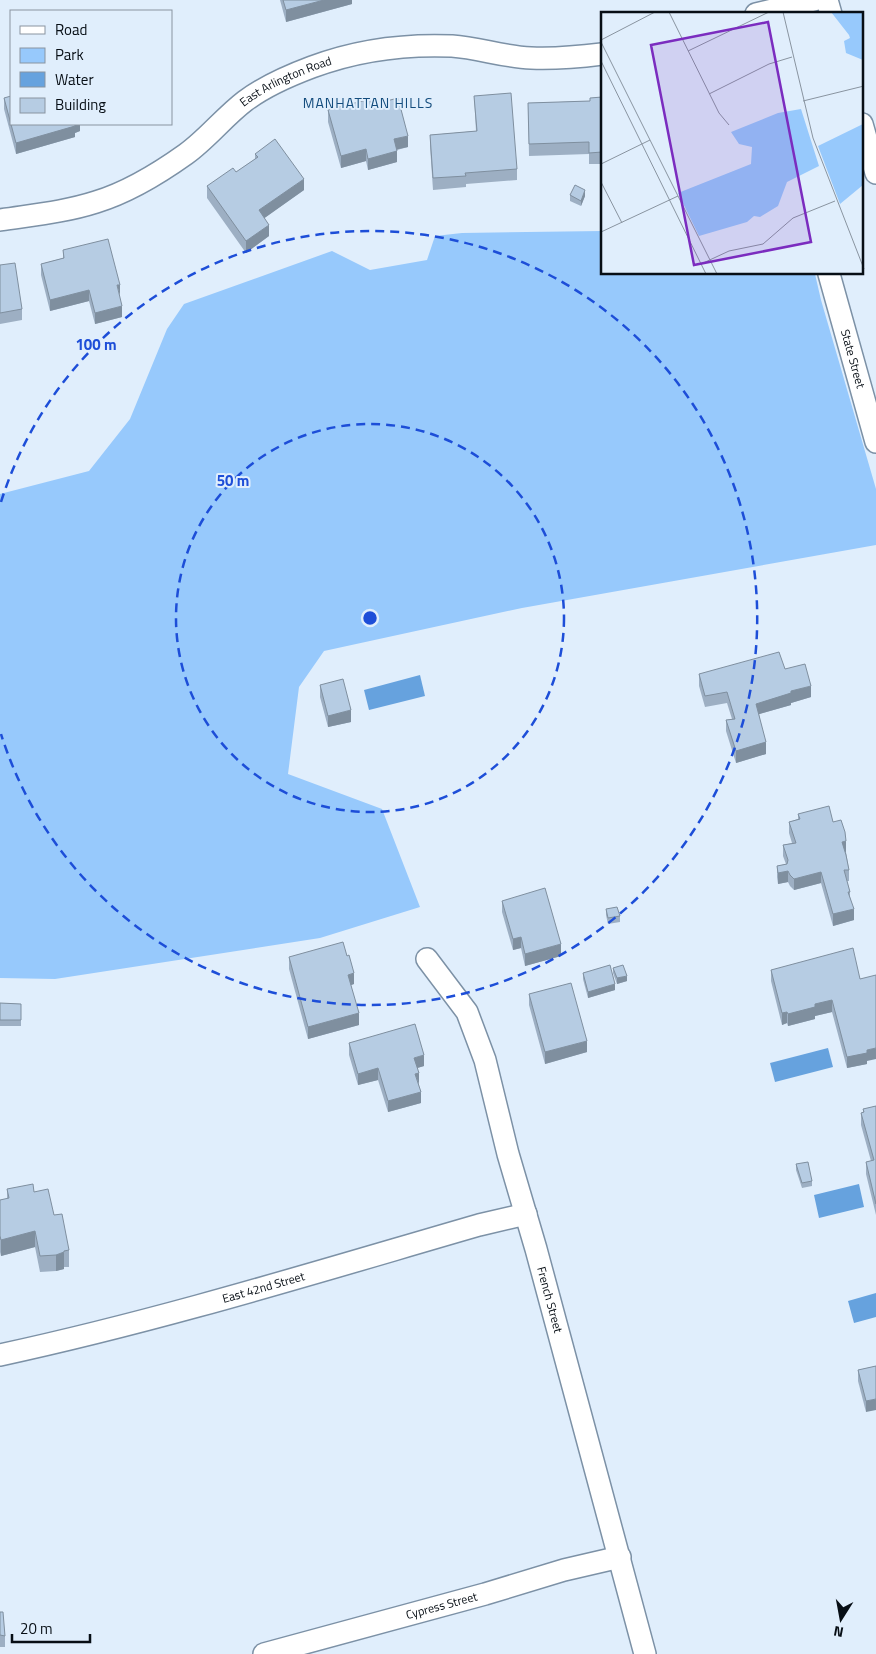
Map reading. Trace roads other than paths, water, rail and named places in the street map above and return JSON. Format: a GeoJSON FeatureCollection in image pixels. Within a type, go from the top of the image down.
{"type":"FeatureCollection","features":[{"type":"Feature","properties":{"kind":"street"},"geometry":{"type":"LineString","coordinates":[[765,12],[814,0]]}},
{"type":"Feature","properties":{"kind":"street","name":"East Arlington Road"},"geometry":{"type":"LineString","coordinates":[[0,220],[88,204],[131,189],[187,154],[245,101],[276,82],[346,56],[384,48],[422,46],[454,46],[530,58],[567,58],[601,54]]}},
{"type":"Feature","properties":{"kind":"street"},"geometry":{"type":"LineString","coordinates":[[864,131],[876,173]]}},
{"type":"Feature","properties":{"kind":"street","name":"State Street"},"geometry":{"type":"LineString","coordinates":[[829,275],[876,442]]}},
{"type":"Feature","properties":{"kind":"street","name":"French Street"},"geometry":{"type":"LineString","coordinates":[[427,959],[467,1012],[485,1060],[508,1154],[536,1249],[645,1654]]}},
{"type":"Feature","properties":{"kind":"street","name":"East 42nd Street"},"geometry":{"type":"LineString","coordinates":[[0,1356],[179,1312],[479,1225],[526,1214]]}},
{"type":"Feature","properties":{"kind":"street","name":"Cypress Street"},"geometry":{"type":"LineString","coordinates":[[264,1654],[485,1594],[564,1570],[620,1557]]}},
{"type":"Feature","properties":{"kind":"water"},"geometry":{"type":"Polygon","coordinates":[[[420,675],[425,696],[369,710],[364,690],[420,675]]]}},
{"type":"Feature","properties":{"kind":"water"},"geometry":{"type":"Polygon","coordinates":[[[828,1048],[833,1067],[775,1082],[770,1063],[828,1048]]]}},
{"type":"Feature","properties":{"kind":"water"},"geometry":{"type":"Polygon","coordinates":[[[859,1184],[864,1207],[819,1218],[814,1195],[859,1184]]]}},
{"type":"Feature","properties":{"kind":"water"},"geometry":{"type":"Polygon","coordinates":[[[876,1293],[876,1317],[854,1323],[848,1301],[876,1293]]]}},
{"type":"Feature","properties":{"kind":"district","name":"MANHATTAN HILLS"},"geometry":{"type":"Point","coordinates":[368,103]}}]}
